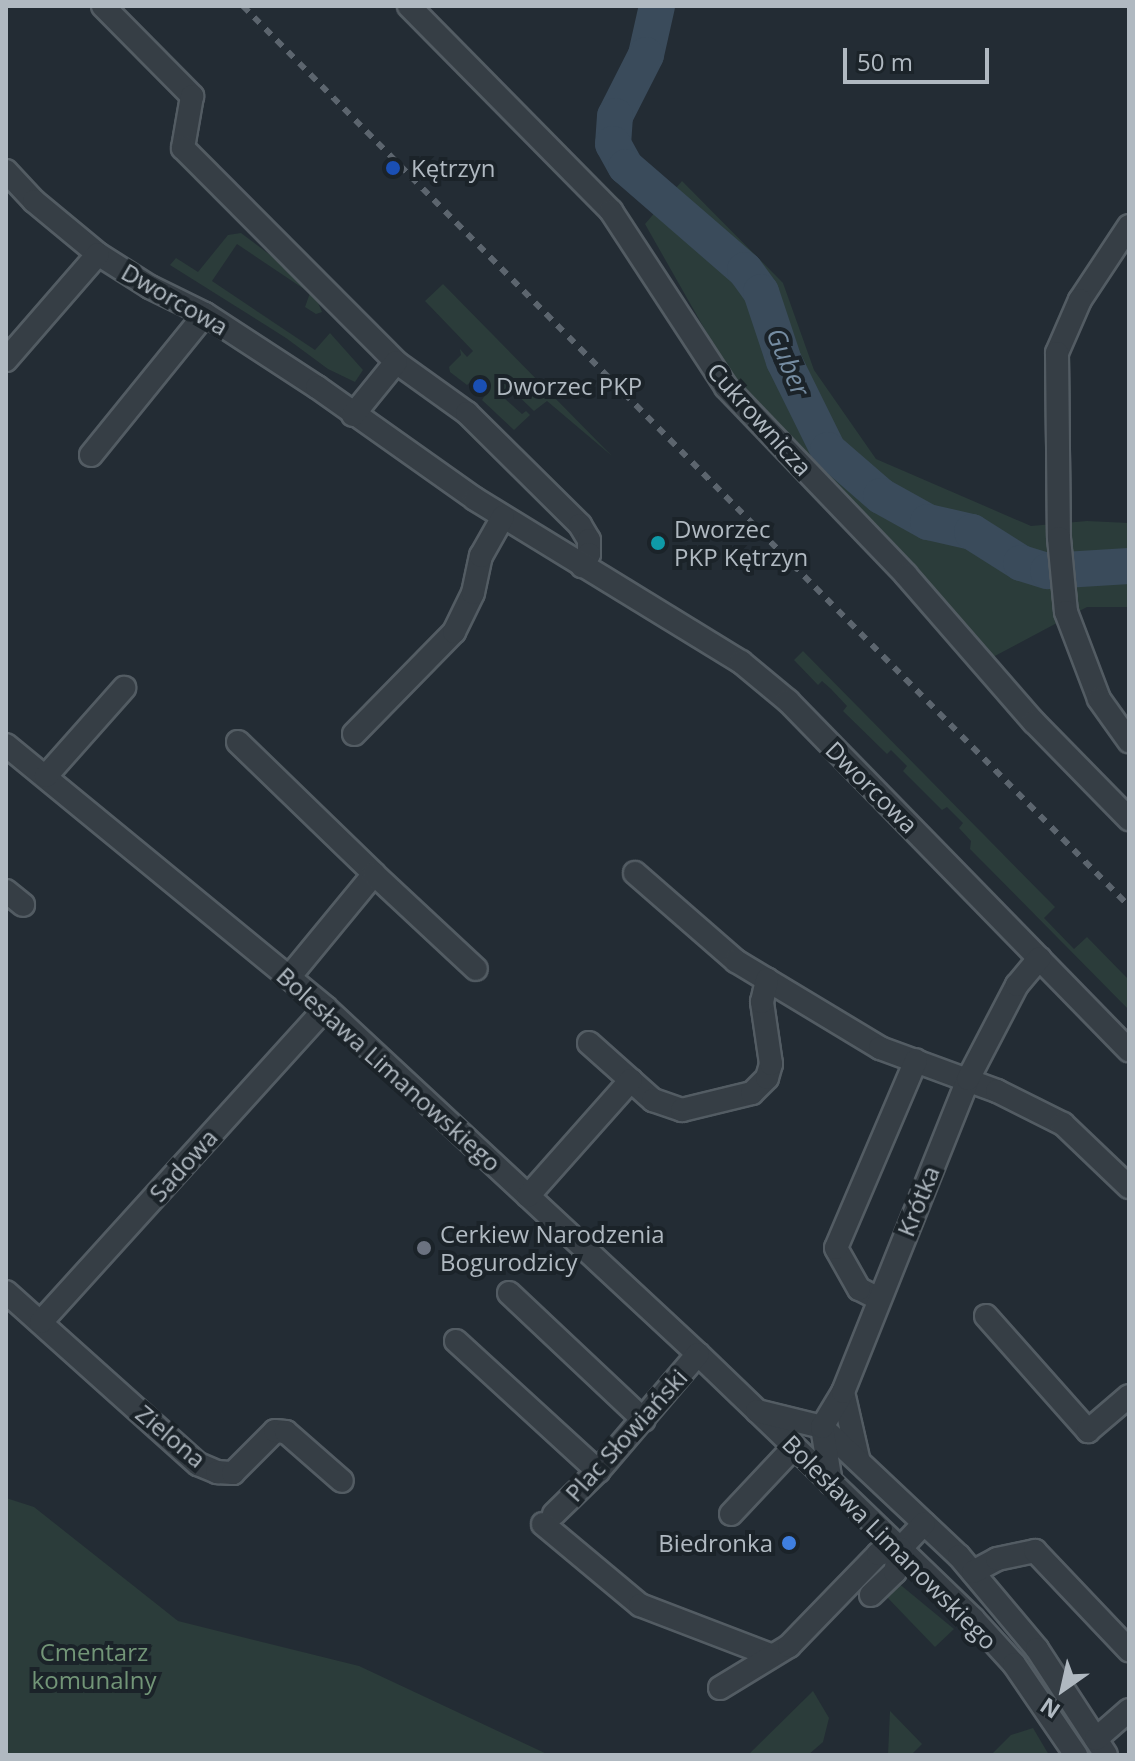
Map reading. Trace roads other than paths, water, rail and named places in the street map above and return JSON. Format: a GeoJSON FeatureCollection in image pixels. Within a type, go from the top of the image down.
{"type":"FeatureCollection","features":[{"type":"Feature","properties":{"kind":"street"},"geometry":{"type":"LineString","coordinates":[[103,6],[192,96],[183,148],[396,362],[467,413],[580,525],[589,540],[589,554],[582,566]]}},
{"type":"Feature","properties":{"kind":"street","name":"Cukrownicza"},"geometry":{"type":"LineString","coordinates":[[409,6],[611,211],[726,387],[906,575],[1018,705],[1129,819]]}},
{"type":"Feature","properties":{"kind":"street","name":"Dworcowa"},"geometry":{"type":"LineString","coordinates":[[6,171],[34,201],[98,254],[150,287],[205,314],[317,387],[503,517],[708,639],[768,683],[1129,1050]]}},
{"type":"Feature","properties":{"kind":"street"},"geometry":{"type":"LineString","coordinates":[[1129,226],[1080,300],[1057,353],[1059,538],[1066,612],[1099,699],[1129,741]]}},
{"type":"Feature","properties":{"kind":"street"},"geometry":{"type":"LineString","coordinates":[[6,360],[98,254]]}},
{"type":"Feature","properties":{"kind":"street"},"geometry":{"type":"LineString","coordinates":[[91,455],[205,314]]}},
{"type":"Feature","properties":{"kind":"street"},"geometry":{"type":"LineString","coordinates":[[353,415],[396,362]]}},
{"type":"Feature","properties":{"kind":"street"},"geometry":{"type":"LineString","coordinates":[[354,734],[454,632],[473,593],[481,556],[503,517]]}},
{"type":"Feature","properties":{"kind":"street"},"geometry":{"type":"LineString","coordinates":[[46,776],[124,688]]}},
{"type":"Feature","properties":{"kind":"street"},"geometry":{"type":"LineString","coordinates":[[238,742],[476,969]]}},
{"type":"Feature","properties":{"kind":"street","name":"Bolesława Limanowskiego"},"geometry":{"type":"LineString","coordinates":[[6,745],[326,1008],[698,1354],[1014,1664],[1076,1755]]}},
{"type":"Feature","properties":{"kind":"street"},"geometry":{"type":"LineString","coordinates":[[635,873],[736,961],[880,1048],[968,1079],[1063,1124],[1129,1187]]}},
{"type":"Feature","properties":{"kind":"street"},"geometry":{"type":"LineString","coordinates":[[289,977],[374,874]]}},
{"type":"Feature","properties":{"kind":"street","name":"Krótka"},"geometry":{"type":"LineString","coordinates":[[822,1427],[843,1392],[968,1079],[1017,985],[1040,958]]}},
{"type":"Feature","properties":{"kind":"street"},"geometry":{"type":"LineString","coordinates":[[589,1043],[653,1100],[682,1110],[752,1093],[767,1078],[771,1064],[762,1002],[767,980]]}},
{"type":"Feature","properties":{"kind":"street","name":"Sadowa"},"geometry":{"type":"LineString","coordinates":[[41,1322],[326,1008]]}},
{"type":"Feature","properties":{"kind":"street"},"geometry":{"type":"LineString","coordinates":[[879,1299],[859,1289],[836,1248],[916,1060]]}},
{"type":"Feature","properties":{"kind":"street"},"geometry":{"type":"LineString","coordinates":[[528,1196],[631,1080]]}},
{"type":"Feature","properties":{"kind":"street","name":"Zielona"},"geometry":{"type":"LineString","coordinates":[[6,1292],[198,1464],[217,1472],[233,1473],[275,1431],[286,1432],[342,1481]]}},
{"type":"Feature","properties":{"kind":"street"},"geometry":{"type":"LineString","coordinates":[[509,1293],[644,1420]]}},
{"type":"Feature","properties":{"kind":"street"},"geometry":{"type":"LineString","coordinates":[[986,1316],[1088,1431],[1129,1396]]}},
{"type":"Feature","properties":{"kind":"street"},"geometry":{"type":"LineString","coordinates":[[456,1341],[598,1471]]}},
{"type":"Feature","properties":{"kind":"street","name":"Plac Słowiański"},"geometry":{"type":"LineString","coordinates":[[698,1354],[598,1471],[548,1519],[640,1605],[770,1655]]}},
{"type":"Feature","properties":{"kind":"street"},"geometry":{"type":"LineString","coordinates":[[843,1392],[858,1458]]}},
{"type":"Feature","properties":{"kind":"street","name":"Bolesława Limanowskiego"},"geometry":{"type":"LineString","coordinates":[[756,1410],[822,1427],[858,1458],[973,1572],[1037,1649],[1101,1747]]}},
{"type":"Feature","properties":{"kind":"street"},"geometry":{"type":"LineString","coordinates":[[822,1427],[831,1483]]}},
{"type":"Feature","properties":{"kind":"street"},"geometry":{"type":"LineString","coordinates":[[731,1514],[794,1447]]}},
{"type":"Feature","properties":{"kind":"street"},"geometry":{"type":"LineString","coordinates":[[871,1595],[895,1572],[900,1549],[924,1523]]}},
{"type":"Feature","properties":{"kind":"street"},"geometry":{"type":"LineString","coordinates":[[720,1688],[789,1646],[878,1554],[900,1549]]}},
{"type":"Feature","properties":{"kind":"street"},"geometry":{"type":"LineString","coordinates":[[973,1572],[997,1559],[1035,1551],[1129,1650]]}},
{"type":"Feature","properties":{"kind":"street"},"geometry":{"type":"LineString","coordinates":[[1101,1747],[1129,1710]]}},
{"type":"Feature","properties":{"kind":"waterway","name":"Guber"},"geometry":{"type":"LineString","coordinates":[[657,6],[646,55],[615,116],[613,144],[626,167],[745,270],[761,292],[784,361],[828,450],[881,496],[928,522],[972,532],[1021,563],[1048,571],[1129,566]]}},
{"type":"Feature","properties":{"kind":"railway"},"geometry":{"type":"LineString","coordinates":[[243,6],[1129,906]]}},
{"type":"Feature","properties":{"kind":"place","name":"Kętrzyn"},"geometry":{"type":"Point","coordinates":[393,168]}},
{"type":"Feature","properties":{"kind":"place","name":"Dworzec PKP"},"geometry":{"type":"Point","coordinates":[480,386]}},
{"type":"Feature","properties":{"kind":"place","name":"Dworzec PKP Kętrzyn"},"geometry":{"type":"Point","coordinates":[658,543]}},
{"type":"Feature","properties":{"kind":"place","name":"Cerkiew Narodzenia Bogurodzicy"},"geometry":{"type":"Point","coordinates":[424,1248]}},
{"type":"Feature","properties":{"kind":"place","name":"Biedronka"},"geometry":{"type":"Point","coordinates":[789,1543]}},
{"type":"Feature","properties":{"kind":"park label","name":"Cmentarz komunalny"},"geometry":{"type":"Point","coordinates":[94,1666]}}]}
